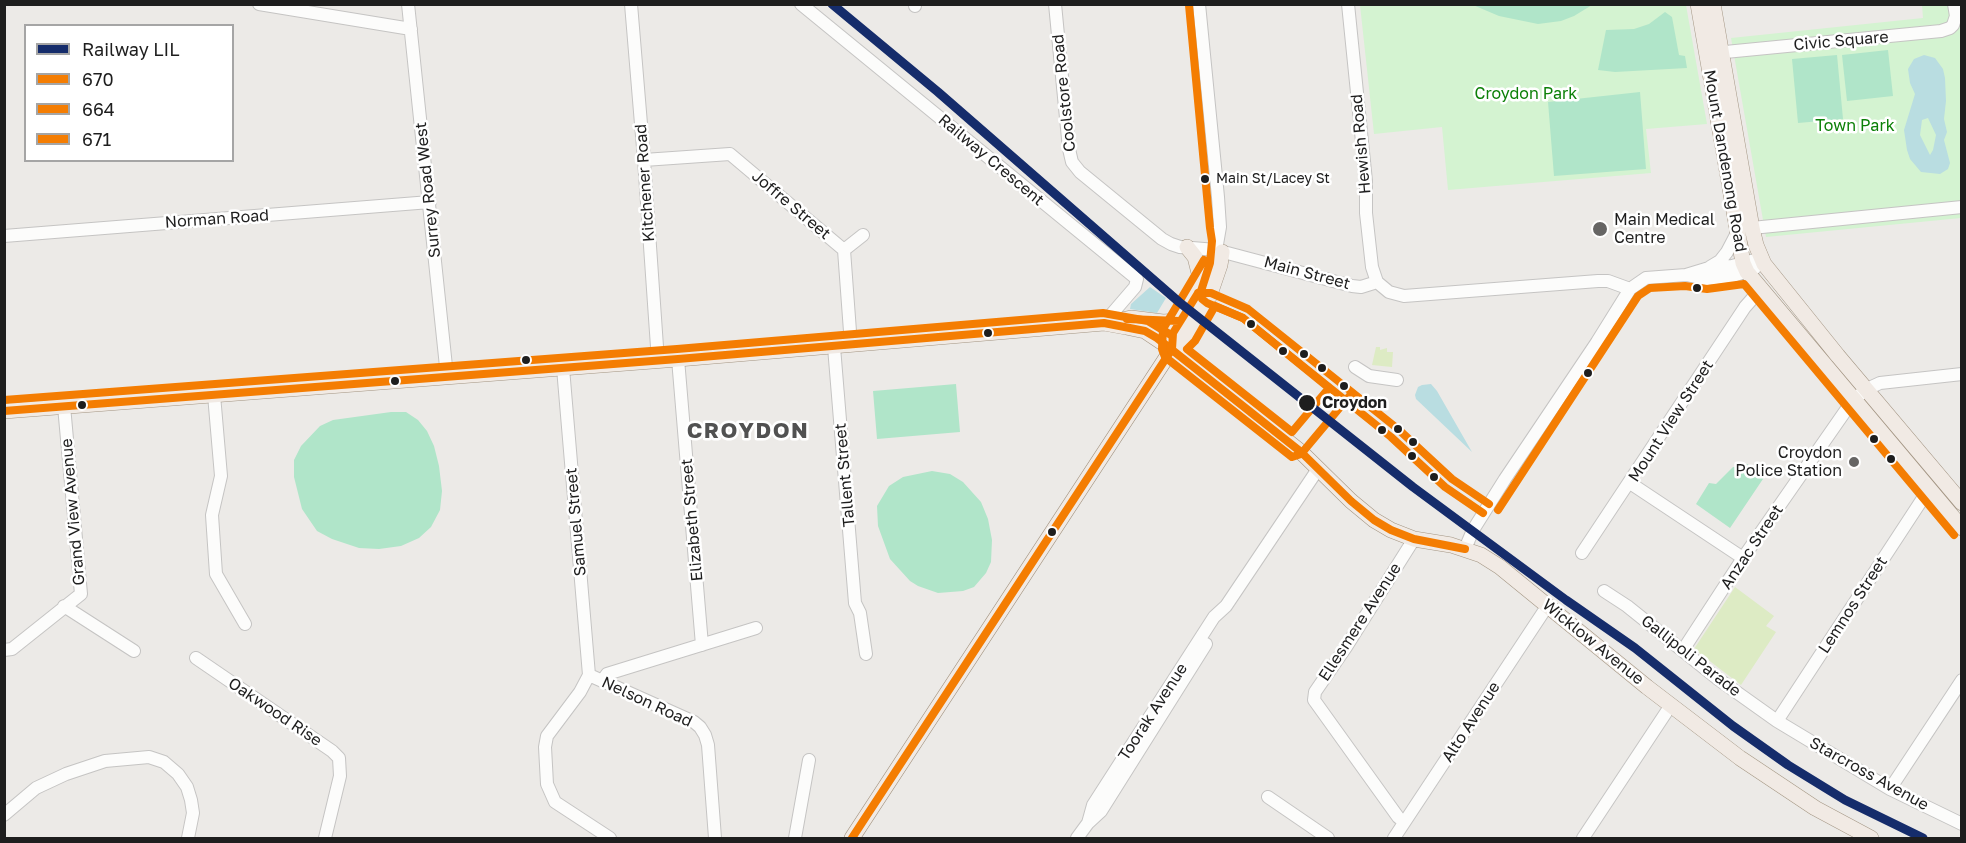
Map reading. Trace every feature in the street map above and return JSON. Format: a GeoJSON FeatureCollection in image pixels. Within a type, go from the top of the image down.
{"type":"FeatureCollection","features":[{"type":"Feature","properties":{"kind":"main road","name":"Mount Dandenong Road"},"geometry":{"type":"LineString","coordinates":[[1698,4],[1706,54],[1745,229],[1775,279],[1962,503]]}},
{"type":"Feature","properties":{"kind":"main road","name":"Mount Dandenong Road"},"geometry":{"type":"LineString","coordinates":[[1713,4],[1722,52],[1745,229],[1745,267],[1760,290],[1962,528]]}},
{"type":"Feature","properties":{"kind":"main road"},"geometry":{"type":"LineString","coordinates":[[1187,247],[1195,257],[1202,285]]}},
{"type":"Feature","properties":{"kind":"main road"},"geometry":{"type":"LineString","coordinates":[[1172,350],[1173,333],[1212,268],[1219,251]]}},
{"type":"Feature","properties":{"kind":"main road"},"geometry":{"type":"LineString","coordinates":[[852,838],[1172,350],[1186,335],[1208,300],[1220,265],[1219,251]]}},
{"type":"Feature","properties":{"kind":"main road"},"geometry":{"type":"LineString","coordinates":[[4,411],[834,347],[1104,323],[1131,318],[1162,322],[1179,321]]}},
{"type":"Feature","properties":{"kind":"main road","name":"Wicklow Avenue"},"geometry":{"type":"LineString","coordinates":[[1104,323],[1144,332],[1172,350],[1301,452],[1374,520],[1414,539],[1465,549],[1481,555],[1500,567],[1740,759],[1815,808],[1871,838]]}},
{"type":"Feature","properties":{"kind":"street"},"geometry":{"type":"LineString","coordinates":[[259,4],[411,29]]}},
{"type":"Feature","properties":{"kind":"street","name":"Surrey Road West"},"geometry":{"type":"LineString","coordinates":[[408,4],[447,376]]}},
{"type":"Feature","properties":{"kind":"street","name":"Kitchener Road"},"geometry":{"type":"LineString","coordinates":[[631,4],[658,361]]}},
{"type":"Feature","properties":{"kind":"street","name":"Railway Crescent"},"geometry":{"type":"LineString","coordinates":[[801,4],[1137,279],[1135,287],[1104,323]]}},
{"type":"Feature","properties":{"kind":"street","name":"Coolstore Road"},"geometry":{"type":"LineString","coordinates":[[1055,4],[1069,151],[1076,169],[1086,176]]}},
{"type":"Feature","properties":{"kind":"street"},"geometry":{"type":"LineString","coordinates":[[1199,4],[1223,240],[1219,251]]}},
{"type":"Feature","properties":{"kind":"street","name":"Hewish Road"},"geometry":{"type":"LineString","coordinates":[[1348,4],[1366,181],[1367,222],[1372,267],[1377,282]]}},
{"type":"Feature","properties":{"kind":"street","name":"Civic Square"},"geometry":{"type":"LineString","coordinates":[[1706,54],[1941,31],[1953,26],[1956,16],[1954,4]]}},
{"type":"Feature","properties":{"kind":"street","name":"Joffre Street"},"geometry":{"type":"LineString","coordinates":[[644,160],[730,154],[844,250],[851,345]]}},
{"type":"Feature","properties":{"kind":"street","name":"Main Street"},"geometry":{"type":"LineString","coordinates":[[1086,176],[1162,239],[1174,245],[1219,251],[1352,286],[1360,287],[1377,282]]}},
{"type":"Feature","properties":{"kind":"street","name":"Norman Road"},"geometry":{"type":"LineString","coordinates":[[4,236],[430,202]]}},
{"type":"Feature","properties":{"kind":"street"},"geometry":{"type":"LineString","coordinates":[[1709,268],[1720,261],[1745,229],[1962,207]]}},
{"type":"Feature","properties":{"kind":"street"},"geometry":{"type":"LineString","coordinates":[[844,250],[863,235]]}},
{"type":"Feature","properties":{"kind":"street"},"geometry":{"type":"LineString","coordinates":[[1465,549],[1473,530],[1505,479],[1630,289],[1647,278],[1686,275],[1709,268],[1745,267],[1763,261]]}},
{"type":"Feature","properties":{"kind":"street"},"geometry":{"type":"LineString","coordinates":[[1686,275],[1707,279],[1739,275],[1745,267]]}},
{"type":"Feature","properties":{"kind":"street"},"geometry":{"type":"LineString","coordinates":[[1377,282],[1392,294],[1404,296],[1598,281],[1608,281],[1630,289]]}},
{"type":"Feature","properties":{"kind":"street","name":"Mount View Street"},"geometry":{"type":"LineString","coordinates":[[1582,553],[1745,308],[1760,290]]}},
{"type":"Feature","properties":{"kind":"street","name":"Tallent Street"},"geometry":{"type":"LineString","coordinates":[[834,347],[855,603],[860,613],[866,654]]}},
{"type":"Feature","properties":{"kind":"street","name":"Elizabeth Street"},"geometry":{"type":"LineString","coordinates":[[678,359],[702,645]]}},
{"type":"Feature","properties":{"kind":"street"},"geometry":{"type":"LineString","coordinates":[[1355,366],[1369,376],[1397,380]]}},
{"type":"Feature","properties":{"kind":"street","name":"Samuel Street"},"geometry":{"type":"LineString","coordinates":[[563,368],[589,675]]}},
{"type":"Feature","properties":{"kind":"street"},"geometry":{"type":"LineString","coordinates":[[1867,389],[1880,383],[1962,374]]}},
{"type":"Feature","properties":{"kind":"street","name":"Anzac Street"},"geometry":{"type":"LineString","coordinates":[[1683,650],[1743,558],[1853,400],[1867,389]]}},
{"type":"Feature","properties":{"kind":"street"},"geometry":{"type":"LineString","coordinates":[[214,395],[220,476],[212,514],[216,574],[245,624]]}},
{"type":"Feature","properties":{"kind":"street","name":"Grand View Avenue"},"geometry":{"type":"LineString","coordinates":[[4,650],[12,649],[81,594],[64,406]]}},
{"type":"Feature","properties":{"kind":"street","name":"Toorak Avenue"},"geometry":{"type":"LineString","coordinates":[[1077,838],[1101,811],[1222,619],[1226,606],[1318,469]]}},
{"type":"Feature","properties":{"kind":"street"},"geometry":{"type":"LineString","coordinates":[[1630,483],[1743,558]]}},
{"type":"Feature","properties":{"kind":"street","name":"Lemnos Street"},"geometry":{"type":"LineString","coordinates":[[1777,722],[1929,489]]}},
{"type":"Feature","properties":{"kind":"street","name":"Ellesmere Avenue"},"geometry":{"type":"LineString","coordinates":[[1404,822],[1398,817],[1314,700],[1315,692],[1414,539]]}},
{"type":"Feature","properties":{"kind":"street","name":"Gallipoli Parade"},"geometry":{"type":"LineString","coordinates":[[1604,591],[1627,606],[1718,679],[1777,722]]}},
{"type":"Feature","properties":{"kind":"street","name":"Alto Avenue"},"geometry":{"type":"LineString","coordinates":[[1394,838],[1548,605]]}},
{"type":"Feature","properties":{"kind":"street"},"geometry":{"type":"LineString","coordinates":[[64,606],[134,651]]}},
{"type":"Feature","properties":{"kind":"street"},"geometry":{"type":"LineString","coordinates":[[602,681],[607,675],[756,628]]}},
{"type":"Feature","properties":{"kind":"street","name":"Oakwood Rise"},"geometry":{"type":"LineString","coordinates":[[196,658],[339,758],[340,776],[325,838]]}},
{"type":"Feature","properties":{"kind":"street"},"geometry":{"type":"LineString","coordinates":[[589,675],[580,692],[547,736],[544,747],[546,784],[555,802],[610,838]]}},
{"type":"Feature","properties":{"kind":"street","name":"Nelson Road"},"geometry":{"type":"LineString","coordinates":[[589,675],[694,722],[700,727],[708,745],[715,838]]}},
{"type":"Feature","properties":{"kind":"street"},"geometry":{"type":"LineString","coordinates":[[1890,789],[1962,680]]}},
{"type":"Feature","properties":{"kind":"street"},"geometry":{"type":"LineString","coordinates":[[1583,838],[1671,705]]}},
{"type":"Feature","properties":{"kind":"street","name":"Starcross Avenue"},"geometry":{"type":"LineString","coordinates":[[1777,722],[1890,789],[1962,824]]}},
{"type":"Feature","properties":{"kind":"street"},"geometry":{"type":"LineString","coordinates":[[4,815],[36,789],[66,774],[105,761],[149,757],[164,762],[178,774],[187,787],[193,813],[188,838]]}},
{"type":"Feature","properties":{"kind":"street"},"geometry":{"type":"LineString","coordinates":[[795,838],[809,760]]}},
{"type":"Feature","properties":{"kind":"street"},"geometry":{"type":"LineString","coordinates":[[1268,797],[1328,838]]}},
{"type":"Feature","properties":{"kind":"green space"},"geometry":{"type":"Polygon","coordinates":[[[1592,4],[1574,16],[1561,21],[1538,24],[1499,16],[1473,5],[1592,4]]]}},
{"type":"Feature","properties":{"kind":"green space","name":"Croydon Park"},"geometry":{"type":"Polygon","coordinates":[[[1360,5],[1686,5],[1707,124],[1646,129],[1651,173],[1448,190],[1442,127],[1374,134],[1360,5]]]}},
{"type":"Feature","properties":{"kind":"green space","name":"Town Park"},"geometry":{"type":"Polygon","coordinates":[[[1922,5],[1961,5],[1961,218],[1766,237],[1731,38],[1923,18],[1922,5]]]}},
{"type":"Feature","properties":{"kind":"green space"},"geometry":{"type":"Polygon","coordinates":[[[1665,12],[1672,17],[1679,55],[1685,56],[1687,68],[1615,72],[1598,70],[1606,30],[1634,29],[1649,24],[1665,12]]]}},
{"type":"Feature","properties":{"kind":"green space"},"geometry":{"type":"Polygon","coordinates":[[[1888,50],[1893,96],[1847,101],[1842,55],[1888,50]]]}},
{"type":"Feature","properties":{"kind":"green space"},"geometry":{"type":"Polygon","coordinates":[[[1837,55],[1843,119],[1798,123],[1792,59],[1837,55]]]}},
{"type":"Feature","properties":{"kind":"green space"},"geometry":{"type":"Polygon","coordinates":[[[1640,92],[1646,169],[1554,176],[1548,102],[1640,92]]]}},
{"type":"Feature","properties":{"kind":"green space"},"geometry":{"type":"Polygon","coordinates":[[[1376,347],[1380,347],[1380,350],[1387,348],[1387,352],[1393,352],[1392,367],[1372,365],[1376,347]]]}},
{"type":"Feature","properties":{"kind":"green space"},"geometry":{"type":"Polygon","coordinates":[[[956,384],[960,432],[877,439],[873,391],[956,384]]]}},
{"type":"Feature","properties":{"kind":"green space"},"geometry":{"type":"Polygon","coordinates":[[[406,412],[418,420],[427,431],[434,446],[442,491],[440,510],[431,527],[419,538],[401,546],[379,549],[359,548],[317,531],[302,509],[294,477],[294,460],[301,446],[320,426],[333,420],[406,412]]]}},
{"type":"Feature","properties":{"kind":"green space"},"geometry":{"type":"Polygon","coordinates":[[[1747,464],[1765,476],[1730,528],[1696,504],[1709,483],[1716,484],[1733,467],[1747,464]]]}},
{"type":"Feature","properties":{"kind":"green space"},"geometry":{"type":"Polygon","coordinates":[[[932,471],[950,474],[963,482],[981,502],[988,519],[992,540],[991,562],[986,573],[974,587],[963,591],[938,593],[910,581],[890,559],[878,526],[877,506],[889,486],[903,477],[932,471]]]}},
{"type":"Feature","properties":{"kind":"green space"},"geometry":{"type":"Polygon","coordinates":[[[1735,587],[1774,616],[1766,626],[1776,632],[1741,685],[1694,649],[1735,587]]]}},
{"type":"Feature","properties":{"kind":"water"},"geometry":{"type":"Polygon","coordinates":[[[1924,55],[1935,58],[1943,69],[1946,101],[1944,119],[1947,132],[1944,140],[1950,163],[1948,169],[1940,174],[1921,172],[1910,159],[1907,150],[1904,130],[1915,94],[1910,83],[1908,69],[1914,59],[1924,55]],[[1928,118],[1922,120],[1920,135],[1930,155],[1933,150],[1936,135],[1928,118]]]}},
{"type":"Feature","properties":{"kind":"water"},"geometry":{"type":"Polygon","coordinates":[[[1150,287],[1166,298],[1157,313],[1130,309],[1131,304],[1150,287]]]}},
{"type":"Feature","properties":{"kind":"water"},"geometry":{"type":"Polygon","coordinates":[[[1431,384],[1472,452],[1416,399],[1418,387],[1431,384]]]}},
{"type":"Feature","properties":{"kind":"rail line","name":"LIL"},"geometry":{"type":"LineString","coordinates":[[832,4],[938,92],[1179,302],[1413,487],[1635,648],[1733,726],[1788,765],[1845,800],[1923,838]]}},
{"type":"Feature","properties":{"kind":"transit line","name":"664"},"geometry":{"type":"LineString","coordinates":[[1189,5],[1212,241],[1210,263],[1201,291],[1202,299],[1243,318],[1391,437],[1445,487],[1483,513]]}},
{"type":"Feature","properties":{"kind":"transit line","name":"664"},"geometry":{"type":"LineString","coordinates":[[1204,260],[1163,329],[1162,349],[1165,357],[1292,457],[1301,454],[1352,393]]}},
{"type":"Feature","properties":{"kind":"transit line","name":"664"},"geometry":{"type":"LineString","coordinates":[[1498,510],[1638,296],[1650,288],[1685,286],[1707,289],[1744,284],[1954,535]]}},
{"type":"Feature","properties":{"kind":"transit line","name":"670"},"geometry":{"type":"LineString","coordinates":[[1198,293],[1211,293],[1248,309],[1398,429],[1452,479],[1489,504]]}},
{"type":"Feature","properties":{"kind":"transit line","name":"670"},"geometry":{"type":"LineString","coordinates":[[852,838],[1172,349],[1173,333],[1198,293]]}},
{"type":"Feature","properties":{"kind":"transit line","name":"671"},"geometry":{"type":"LineString","coordinates":[[1215,306],[1243,318],[1329,388],[1292,432],[1187,349],[1195,341],[1215,306]]}},
{"type":"Feature","properties":{"kind":"transit line","name":"671"},"geometry":{"type":"LineString","coordinates":[[4,400],[677,349],[1103,313],[1148,321],[1171,335]]}},
{"type":"Feature","properties":{"kind":"transit line","name":"670"},"geometry":{"type":"LineString","coordinates":[[1127,319],[1179,321]]}},
{"type":"Feature","properties":{"kind":"transit line","name":"670"},"geometry":{"type":"LineString","coordinates":[[4,411],[678,359],[1104,323],[1145,331],[1157,338],[1301,452],[1374,520],[1414,539],[1465,549]]}},
{"type":"Feature","properties":{"kind":"place","name":"Main St/Lacey St"},"geometry":{"type":"Point","coordinates":[1205,179]}},
{"type":"Feature","properties":{"kind":"place","name":"Main Medical Centre"},"geometry":{"type":"Point","coordinates":[1600,229]}},
{"type":"Feature","properties":{"kind":"place","name":"Croydon"},"geometry":{"type":"Point","coordinates":[1307,403]}},
{"type":"Feature","properties":{"kind":"place","name":"Croydon Police Station"},"geometry":{"type":"Point","coordinates":[1854,462]}},
{"type":"Feature","properties":{"kind":"district","name":"CROYDON"},"geometry":{"type":"Point","coordinates":[748,431]}}]}
